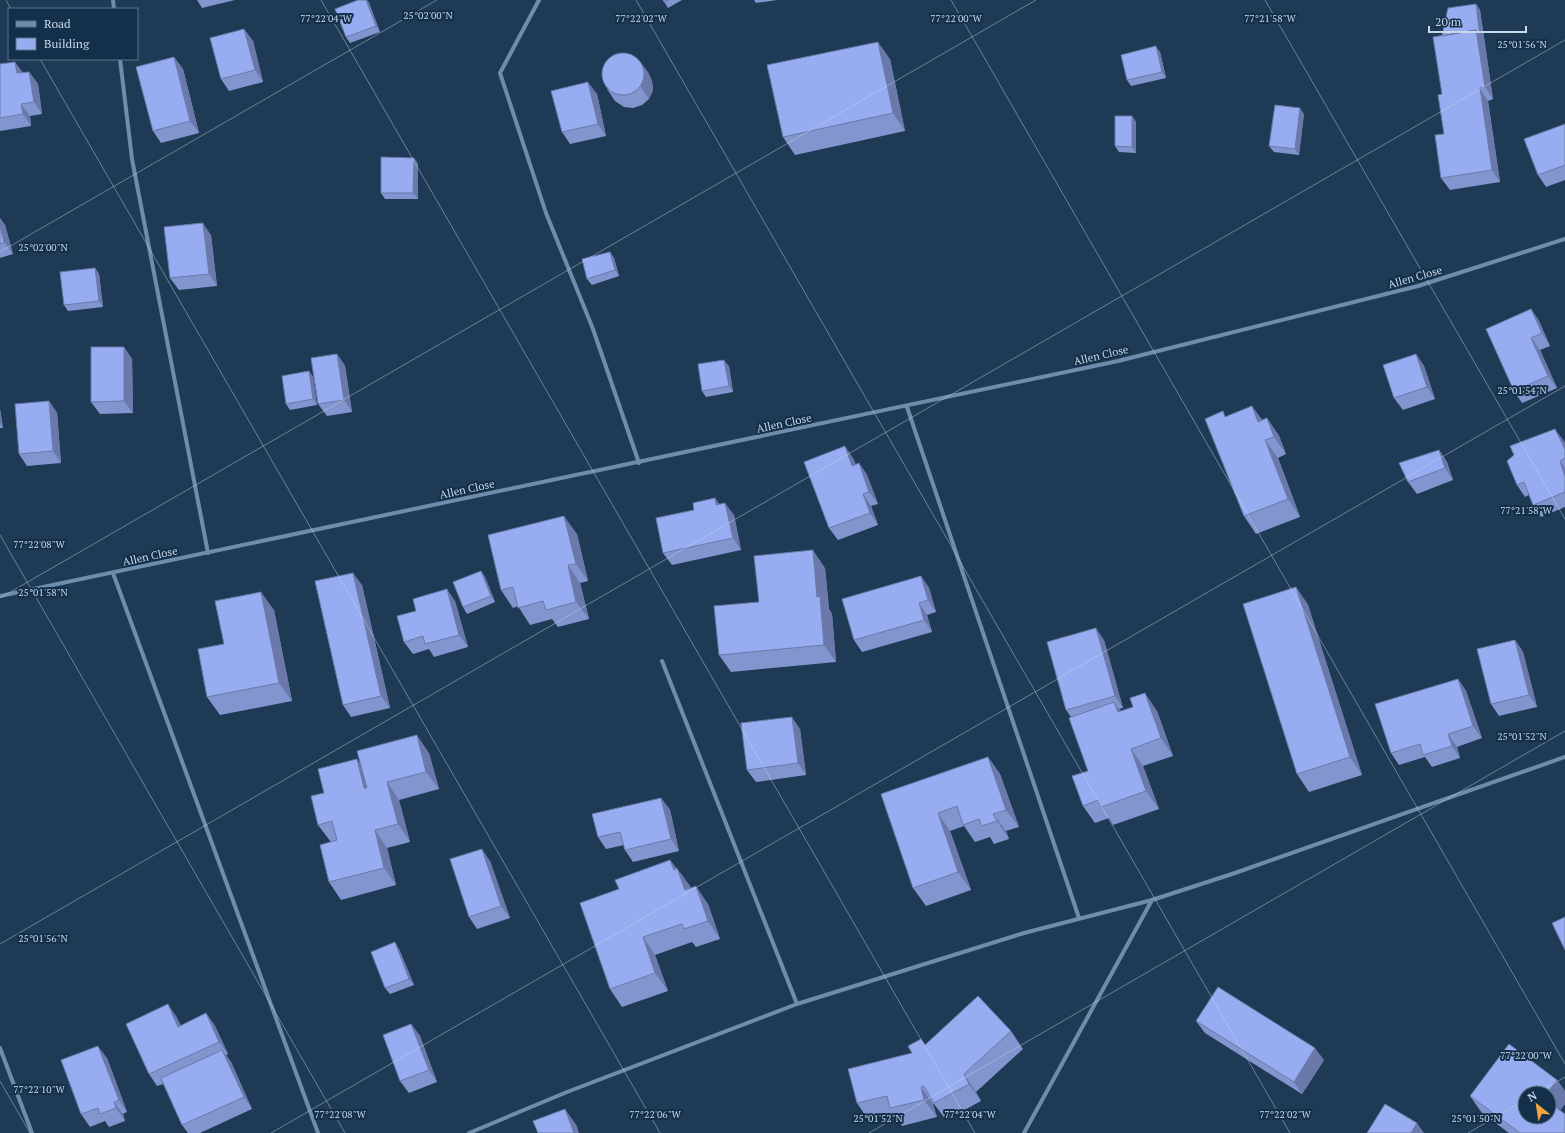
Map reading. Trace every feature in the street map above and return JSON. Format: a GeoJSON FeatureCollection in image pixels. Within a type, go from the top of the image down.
{"type":"FeatureCollection","features":[{"type":"Feature","properties":{"kind":"street"},"geometry":{"type":"LineString","coordinates":[[539,0],[500,73],[546,213],[593,329],[639,463]]}},
{"type":"Feature","properties":{"kind":"street"},"geometry":{"type":"LineString","coordinates":[[120,60],[132,159],[208,552]]}},
{"type":"Feature","properties":{"kind":"street","name":"Allen Close"},"geometry":{"type":"LineString","coordinates":[[0,596],[639,463],[1118,361],[1418,286],[1565,239]]}},
{"type":"Feature","properties":{"kind":"street"},"geometry":{"type":"LineString","coordinates":[[907,406],[1079,918]]}},
{"type":"Feature","properties":{"kind":"street"},"geometry":{"type":"LineString","coordinates":[[113,573],[318,1133]]}},
{"type":"Feature","properties":{"kind":"street"},"geometry":{"type":"LineString","coordinates":[[662,661],[797,1004]]}},
{"type":"Feature","properties":{"kind":"street"},"geometry":{"type":"LineString","coordinates":[[469,1133],[567,1092],[797,1004],[1024,933],[1152,900],[1235,873],[1565,758]]}},
{"type":"Feature","properties":{"kind":"street"},"geometry":{"type":"LineString","coordinates":[[1024,1133],[1152,900]]}},
{"type":"Feature","properties":{"kind":"street"},"geometry":{"type":"LineString","coordinates":[[0,1048],[32,1133]]}},
{"type":"Feature","properties":{"kind":"building"},"geometry":{"type":"Polygon","coordinates":[[[358,0],[366,0],[376,26],[346,37],[335,9],[358,0]]]}},
{"type":"Feature","properties":{"kind":"building"},"geometry":{"type":"Polygon","coordinates":[[[1476,4],[1480,36],[1476,30],[1442,36],[1448,8],[1476,4]]]}},
{"type":"Feature","properties":{"kind":"building"},"geometry":{"type":"Polygon","coordinates":[[[244,29],[255,70],[221,79],[210,38],[244,29]]]}},
{"type":"Feature","properties":{"kind":"building"},"geometry":{"type":"Polygon","coordinates":[[[1476,30],[1485,87],[1480,88],[1492,170],[1441,178],[1435,135],[1444,134],[1438,95],[1442,94],[1433,37],[1476,30]]]}},
{"type":"Feature","properties":{"kind":"building"},"geometry":{"type":"Polygon","coordinates":[[[878,42],[893,113],[783,137],[767,65],[878,42]]]}},
{"type":"Feature","properties":{"kind":"building"},"geometry":{"type":"Polygon","coordinates":[[[1156,46],[1162,72],[1127,80],[1121,55],[1156,46]]]}},
{"type":"Feature","properties":{"kind":"building"},"geometry":{"type":"Polygon","coordinates":[[[619,53],[627,53],[635,56],[641,62],[644,74],[641,86],[635,92],[627,95],[619,95],[611,92],[605,86],[602,78],[602,70],[605,62],[611,56],[619,53]]]}},
{"type":"Feature","properties":{"kind":"building"},"geometry":{"type":"Polygon","coordinates":[[[174,57],[190,121],[153,131],[136,67],[174,57]]]}},
{"type":"Feature","properties":{"kind":"building"},"geometry":{"type":"Polygon","coordinates":[[[15,62],[17,73],[29,72],[34,102],[21,104],[23,114],[0,118],[0,64],[15,62]]]}},
{"type":"Feature","properties":{"kind":"building"},"geometry":{"type":"Polygon","coordinates":[[[588,82],[598,124],[562,132],[551,91],[588,82]]]}},
{"type":"Feature","properties":{"kind":"building"},"geometry":{"type":"Polygon","coordinates":[[[1275,105],[1300,108],[1295,149],[1269,146],[1275,105]]]}},
{"type":"Feature","properties":{"kind":"building"},"geometry":{"type":"Polygon","coordinates":[[[1115,116],[1132,116],[1132,147],[1115,146],[1115,116]]]}},
{"type":"Feature","properties":{"kind":"building"},"geometry":{"type":"Polygon","coordinates":[[[1565,124],[1565,165],[1538,175],[1524,139],[1565,124]]]}},
{"type":"Feature","properties":{"kind":"building"},"geometry":{"type":"Polygon","coordinates":[[[381,157],[414,158],[413,193],[381,193],[381,157]]]}},
{"type":"Feature","properties":{"kind":"building"},"geometry":{"type":"Polygon","coordinates":[[[203,223],[209,274],[170,278],[164,227],[203,223]]]}},
{"type":"Feature","properties":{"kind":"building"},"geometry":{"type":"Polygon","coordinates":[[[0,226],[4,242],[0,244],[0,226]]]}},
{"type":"Feature","properties":{"kind":"building"},"geometry":{"type":"Polygon","coordinates":[[[610,252],[615,270],[587,279],[582,259],[610,252]]]}},
{"type":"Feature","properties":{"kind":"building"},"geometry":{"type":"Polygon","coordinates":[[[95,268],[99,301],[64,305],[60,272],[95,268]]]}},
{"type":"Feature","properties":{"kind":"building"},"geometry":{"type":"Polygon","coordinates":[[[1531,309],[1542,333],[1531,338],[1548,376],[1514,391],[1486,329],[1531,309]]]}},
{"type":"Feature","properties":{"kind":"building"},"geometry":{"type":"Polygon","coordinates":[[[91,347],[124,347],[124,401],[91,402],[91,347]]]}},
{"type":"Feature","properties":{"kind":"building"},"geometry":{"type":"Polygon","coordinates":[[[337,354],[344,400],[318,404],[311,358],[337,354]]]}},
{"type":"Feature","properties":{"kind":"building"},"geometry":{"type":"Polygon","coordinates":[[[1416,354],[1427,387],[1394,398],[1383,365],[1416,354]]]}},
{"type":"Feature","properties":{"kind":"building"},"geometry":{"type":"Polygon","coordinates":[[[724,360],[729,386],[702,391],[698,364],[724,360]]]}},
{"type":"Feature","properties":{"kind":"building"},"geometry":{"type":"Polygon","coordinates":[[[309,371],[313,399],[286,404],[282,376],[309,371]]]}},
{"type":"Feature","properties":{"kind":"building"},"geometry":{"type":"Polygon","coordinates":[[[49,401],[53,451],[19,454],[15,404],[49,401]]]}},
{"type":"Feature","properties":{"kind":"building"},"geometry":{"type":"Polygon","coordinates":[[[1252,406],[1258,422],[1267,418],[1274,437],[1265,440],[1288,499],[1244,516],[1205,419],[1223,411],[1225,417],[1252,406]]]}},
{"type":"Feature","properties":{"kind":"building"},"geometry":{"type":"Polygon","coordinates":[[[1555,429],[1565,449],[1565,458],[1560,461],[1565,477],[1565,492],[1533,505],[1524,482],[1517,485],[1507,461],[1514,455],[1510,446],[1555,429]]]}},
{"type":"Feature","properties":{"kind":"building"},"geometry":{"type":"Polygon","coordinates":[[[845,446],[852,466],[859,463],[869,492],[863,494],[870,513],[829,528],[804,462],[845,446]]]}},
{"type":"Feature","properties":{"kind":"building"},"geometry":{"type":"Polygon","coordinates":[[[1439,450],[1445,468],[1408,482],[1399,463],[1439,450]]]}},
{"type":"Feature","properties":{"kind":"building"},"geometry":{"type":"Polygon","coordinates":[[[715,498],[716,505],[725,503],[733,538],[663,553],[656,518],[694,510],[693,503],[715,498]]]}},
{"type":"Feature","properties":{"kind":"building"},"geometry":{"type":"Polygon","coordinates":[[[564,516],[576,564],[568,565],[576,602],[546,610],[543,601],[518,608],[513,587],[501,590],[488,535],[564,516]]]}},
{"type":"Feature","properties":{"kind":"building"},"geometry":{"type":"Polygon","coordinates":[[[813,550],[817,597],[820,596],[824,645],[719,655],[714,606],[759,602],[754,556],[813,550]]]}},
{"type":"Feature","properties":{"kind":"building"},"geometry":{"type":"Polygon","coordinates":[[[481,571],[491,596],[463,607],[453,582],[481,571]]]}},
{"type":"Feature","properties":{"kind":"building"},"geometry":{"type":"Polygon","coordinates":[[[353,573],[381,696],[343,705],[315,581],[353,573]]]}},
{"type":"Feature","properties":{"kind":"building"},"geometry":{"type":"Polygon","coordinates":[[[921,576],[928,600],[919,603],[924,620],[854,640],[842,599],[921,576]]]}},
{"type":"Feature","properties":{"kind":"building"},"geometry":{"type":"Polygon","coordinates":[[[1296,587],[1350,757],[1297,774],[1243,604],[1296,587]]]}},
{"type":"Feature","properties":{"kind":"building"},"geometry":{"type":"Polygon","coordinates":[[[447,589],[459,635],[425,644],[423,636],[404,642],[397,616],[416,611],[413,599],[447,589]]]}},
{"type":"Feature","properties":{"kind":"building"},"geometry":{"type":"Polygon","coordinates":[[[261,592],[279,683],[207,697],[198,649],[224,644],[215,601],[261,592]]]}},
{"type":"Feature","properties":{"kind":"building"},"geometry":{"type":"Polygon","coordinates":[[[1096,628],[1115,696],[1066,710],[1047,642],[1096,628]]]}},
{"type":"Feature","properties":{"kind":"building"},"geometry":{"type":"Polygon","coordinates":[[[1515,640],[1529,695],[1491,704],[1477,649],[1515,640]]]}},
{"type":"Feature","properties":{"kind":"building"},"geometry":{"type":"Polygon","coordinates":[[[1458,679],[1473,726],[1448,734],[1452,746],[1423,755],[1420,744],[1391,753],[1375,704],[1458,679]]]}},
{"type":"Feature","properties":{"kind":"building"},"geometry":{"type":"Polygon","coordinates":[[[1145,693],[1161,738],[1131,749],[1146,791],[1101,807],[1098,800],[1083,806],[1072,776],[1088,771],[1069,718],[1114,702],[1118,712],[1133,707],[1130,698],[1145,693]]]}},
{"type":"Feature","properties":{"kind":"building"},"geometry":{"type":"Polygon","coordinates":[[[792,717],[798,763],[747,770],[741,723],[792,717]]]}},
{"type":"Feature","properties":{"kind":"building"},"geometry":{"type":"Polygon","coordinates":[[[417,735],[426,772],[387,782],[398,824],[375,830],[384,868],[329,882],[320,845],[337,840],[332,821],[318,825],[311,796],[324,793],[318,769],[357,759],[364,788],[367,788],[357,751],[417,735]]]}},
{"type":"Feature","properties":{"kind":"building"},"geometry":{"type":"Polygon","coordinates":[[[988,757],[1006,810],[993,814],[997,821],[982,826],[979,819],[963,825],[957,806],[938,813],[958,872],[913,888],[881,794],[988,757]]]}},
{"type":"Feature","properties":{"kind":"building"},"geometry":{"type":"Polygon","coordinates":[[[661,798],[671,839],[625,850],[620,832],[598,837],[592,814],[661,798]]]}},
{"type":"Feature","properties":{"kind":"building"},"geometry":{"type":"Polygon","coordinates":[[[482,849],[501,906],[469,917],[450,859],[482,849]]]}},
{"type":"Feature","properties":{"kind":"building"},"geometry":{"type":"Polygon","coordinates":[[[670,860],[674,870],[677,868],[685,890],[696,886],[708,921],[684,929],[682,924],[643,937],[655,973],[610,989],[580,903],[619,889],[615,880],[670,860]]]}},
{"type":"Feature","properties":{"kind":"building"},"geometry":{"type":"Polygon","coordinates":[[[1565,917],[1565,950],[1552,923],[1565,917]]]}},
{"type":"Feature","properties":{"kind":"building"},"geometry":{"type":"Polygon","coordinates":[[[395,942],[409,979],[385,988],[371,952],[395,942]]]}},
{"type":"Feature","properties":{"kind":"building"},"geometry":{"type":"Polygon","coordinates":[[[1218,987],[1315,1048],[1294,1082],[1196,1021],[1218,987]]]}},
{"type":"Feature","properties":{"kind":"building"},"geometry":{"type":"Polygon","coordinates":[[[978,996],[1011,1031],[964,1074],[969,1084],[934,1103],[924,1086],[921,1087],[924,1100],[890,1108],[887,1096],[857,1103],[848,1069],[912,1053],[908,1046],[921,1039],[925,1045],[978,996]]]}},
{"type":"Feature","properties":{"kind":"building"},"geometry":{"type":"Polygon","coordinates":[[[168,1004],[178,1027],[206,1013],[219,1042],[149,1074],[126,1024],[168,1004]]]}},
{"type":"Feature","properties":{"kind":"building"},"geometry":{"type":"Polygon","coordinates":[[[411,1024],[429,1070],[400,1081],[383,1035],[411,1024]]]}},
{"type":"Feature","properties":{"kind":"building"},"geometry":{"type":"Polygon","coordinates":[[[1509,1044],[1557,1080],[1553,1085],[1517,1085],[1517,1125],[1557,1125],[1557,1108],[1565,1114],[1565,1133],[1520,1133],[1470,1096],[1509,1044]]]}},
{"type":"Feature","properties":{"kind":"building"},"geometry":{"type":"Polygon","coordinates":[[[98,1046],[119,1100],[114,1102],[116,1108],[100,1114],[98,1108],[81,1114],[61,1060],[98,1046]]]}},
{"type":"Feature","properties":{"kind":"building"},"geometry":{"type":"Polygon","coordinates":[[[222,1050],[244,1097],[182,1125],[161,1078],[222,1050]]]}},
{"type":"Feature","properties":{"kind":"building"},"geometry":{"type":"Polygon","coordinates":[[[1385,1104],[1417,1123],[1411,1133],[1367,1133],[1385,1104]]]}},
{"type":"Feature","properties":{"kind":"building"},"geometry":{"type":"Polygon","coordinates":[[[565,1109],[574,1133],[538,1133],[533,1121],[565,1109]]]}}]}
